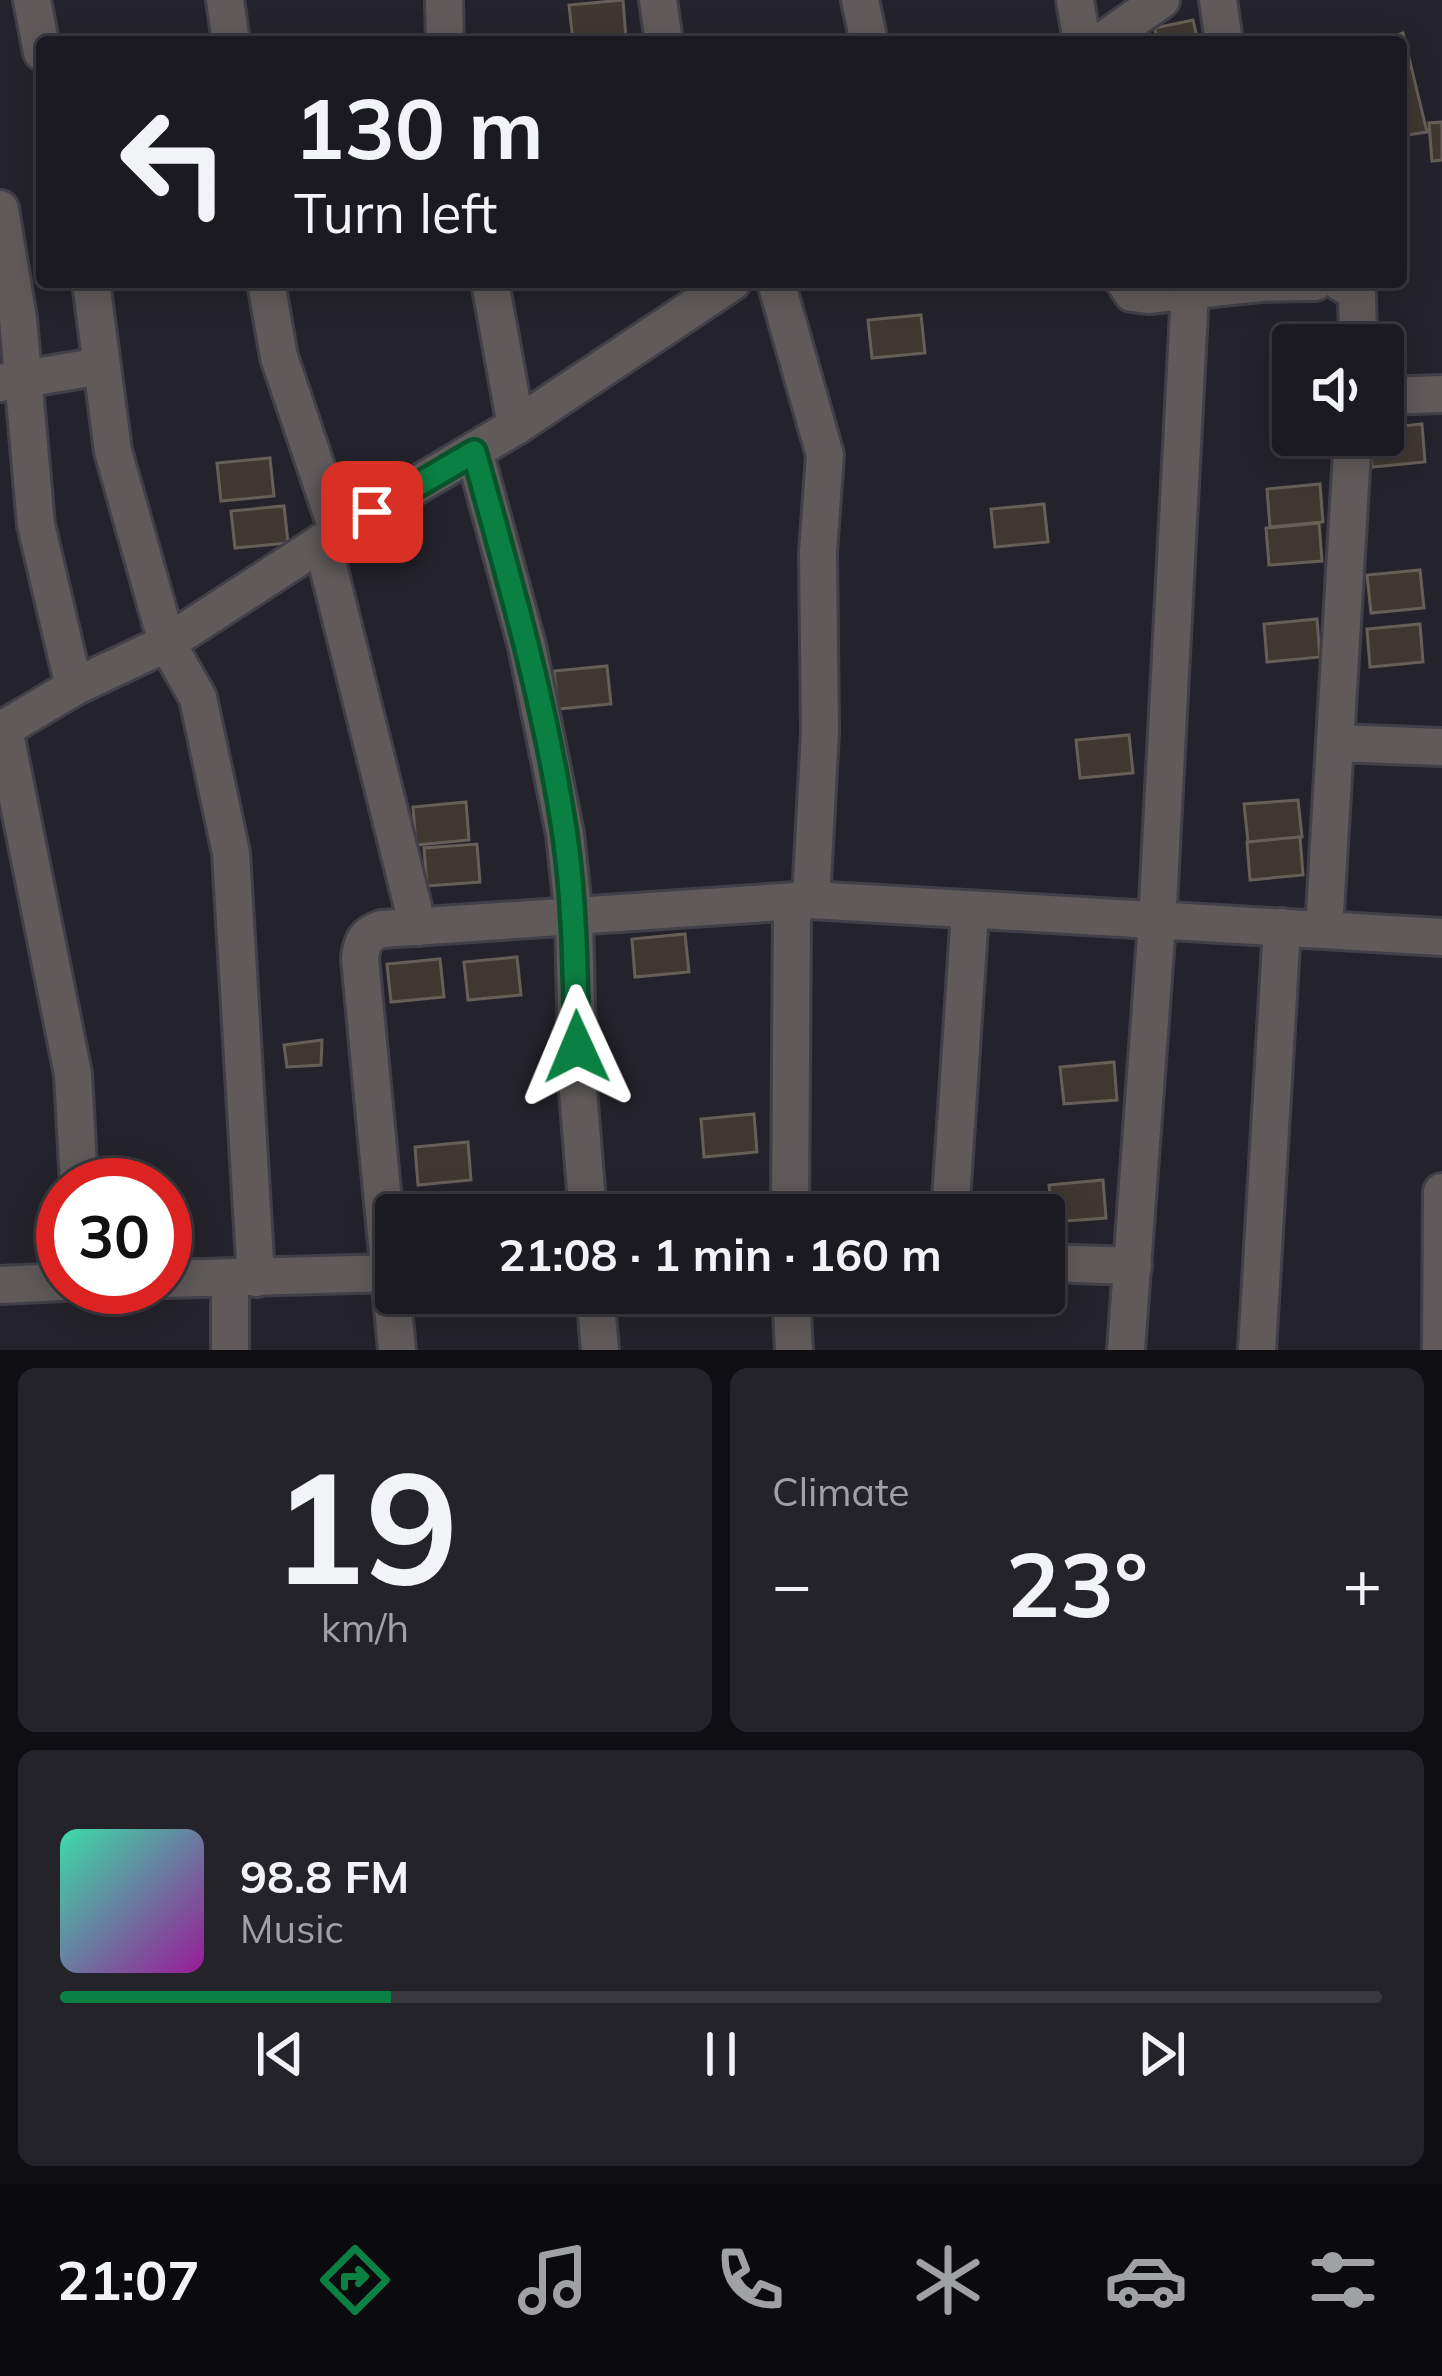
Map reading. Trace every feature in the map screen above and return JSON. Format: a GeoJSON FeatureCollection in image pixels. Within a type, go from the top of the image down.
{"type":"FeatureCollection","features":[{"type":"Feature","properties":{"kind":"street"},"geometry":{"type":"LineString","coordinates":[[32,0],[39,36]]}},
{"type":"Feature","properties":{"kind":"street"},"geometry":{"type":"LineString","coordinates":[[225,0],[230,36]]}},
{"type":"Feature","properties":{"kind":"street"},"geometry":{"type":"LineString","coordinates":[[444,0],[446,36]]}},
{"type":"Feature","properties":{"kind":"street"},"geometry":{"type":"LineString","coordinates":[[658,0],[663,36]]}},
{"type":"Feature","properties":{"kind":"street"},"geometry":{"type":"LineString","coordinates":[[860,0],[868,36]]}},
{"type":"Feature","properties":{"kind":"street"},"geometry":{"type":"LineString","coordinates":[[1076,0],[1081,36]]}},
{"type":"Feature","properties":{"kind":"street"},"geometry":{"type":"LineString","coordinates":[[1110,36],[1161,0]]}},
{"type":"Feature","properties":{"kind":"street"},"geometry":{"type":"LineString","coordinates":[[1218,0],[1223,36]]}},
{"type":"Feature","properties":{"kind":"street"},"geometry":{"type":"LineString","coordinates":[[0,209],[18,319],[10,381],[36,525],[74,687]]}},
{"type":"Feature","properties":{"kind":"street"},"geometry":{"type":"LineString","coordinates":[[92,288],[113,452],[167,643],[198,698],[231,853],[243,1278],[230,1350]]}},
{"type":"Feature","properties":{"kind":"street"},"geometry":{"type":"LineString","coordinates":[[267,288],[279,357],[330,537],[418,927]]}},
{"type":"Feature","properties":{"kind":"street"},"geometry":{"type":"LineString","coordinates":[[491,288],[516,427]]}},
{"type":"Feature","properties":{"kind":"street"},"geometry":{"type":"LineString","coordinates":[[78,1158],[73,1074],[2,730],[74,687],[167,643],[330,537],[516,427],[723,288]]}},
{"type":"Feature","properties":{"kind":"street"},"geometry":{"type":"LineString","coordinates":[[778,288],[824,455],[818,552],[820,732],[801,902],[791,1194]]}},
{"type":"Feature","properties":{"kind":"street"},"geometry":{"type":"LineString","coordinates":[[1129,288],[1138,294],[1218,288]]}},
{"type":"Feature","properties":{"kind":"street"},"geometry":{"type":"LineString","coordinates":[[1349,288],[1357,293],[1358,324]]}},
{"type":"Feature","properties":{"kind":"street"},"geometry":{"type":"LineString","coordinates":[[1126,1350],[1156,923],[1190,292]]}},
{"type":"Feature","properties":{"kind":"street"},"geometry":{"type":"LineString","coordinates":[[10,381],[101,366]]}},
{"type":"Feature","properties":{"kind":"street"},"geometry":{"type":"LineString","coordinates":[[1404,395],[1442,394]]}},
{"type":"Feature","properties":{"kind":"street"},"geometry":{"type":"LineString","coordinates":[[474,452],[527,646],[565,834],[574,918],[578,1090],[586,1194]]}},
{"type":"Feature","properties":{"kind":"street"},"geometry":{"type":"LineString","coordinates":[[1324,930],[1352,456]]}},
{"type":"Feature","properties":{"kind":"street"},"geometry":{"type":"LineString","coordinates":[[1335,743],[1442,747]]}},
{"type":"Feature","properties":{"kind":"street"},"geometry":{"type":"LineString","coordinates":[[384,1194],[360,958],[369,934],[801,902],[1442,938]]}},
{"type":"Feature","properties":{"kind":"street"},"geometry":{"type":"LineString","coordinates":[[951,1194],[970,912]]}},
{"type":"Feature","properties":{"kind":"street"},"geometry":{"type":"LineString","coordinates":[[1258,1350],[1282,927]]}},
{"type":"Feature","properties":{"kind":"street"},"geometry":{"type":"LineString","coordinates":[[1441,1350],[1442,1192]]}},
{"type":"Feature","properties":{"kind":"street"},"geometry":{"type":"LineString","coordinates":[[1065,1264],[1132,1266]]}},
{"type":"Feature","properties":{"kind":"street"},"geometry":{"type":"LineString","coordinates":[[192,1279],[375,1274]]}},
{"type":"Feature","properties":{"kind":"street"},"geometry":{"type":"LineString","coordinates":[[0,1286],[36,1284]]}},
{"type":"Feature","properties":{"kind":"street"},"geometry":{"type":"LineString","coordinates":[[395,1314],[397,1350]]}},
{"type":"Feature","properties":{"kind":"street"},"geometry":{"type":"LineString","coordinates":[[597,1314],[600,1350]]}},
{"type":"Feature","properties":{"kind":"street"},"geometry":{"type":"LineString","coordinates":[[792,1314],[794,1350]]}},
{"type":"Feature","properties":{"kind":"building"},"geometry":{"type":"Polygon","coordinates":[[[623,0],[626,36],[572,36],[569,5],[623,0]]]}},
{"type":"Feature","properties":{"kind":"building"},"geometry":{"type":"Polygon","coordinates":[[[1193,20],[1197,36],[1156,36],[1155,28],[1193,20]]]}},
{"type":"Feature","properties":{"kind":"building"},"geometry":{"type":"Polygon","coordinates":[[[1407,50],[1427,132],[1407,135],[1407,50]]]}},
{"type":"Feature","properties":{"kind":"building"},"geometry":{"type":"Polygon","coordinates":[[[1442,122],[1442,160],[1432,161],[1429,123],[1442,122]]]}},
{"type":"Feature","properties":{"kind":"building"},"geometry":{"type":"Polygon","coordinates":[[[921,315],[925,353],[872,358],[868,320],[921,315]]]}},
{"type":"Feature","properties":{"kind":"building"},"geometry":{"type":"Polygon","coordinates":[[[1422,424],[1425,462],[1372,467],[1371,456],[1404,456],[1404,426],[1422,424]]]}},
{"type":"Feature","properties":{"kind":"building"},"geometry":{"type":"Polygon","coordinates":[[[270,458],[274,496],[221,501],[217,463],[270,458]]]}},
{"type":"Feature","properties":{"kind":"building"},"geometry":{"type":"Polygon","coordinates":[[[1320,484],[1323,522],[1270,527],[1267,489],[1320,484]]]}},
{"type":"Feature","properties":{"kind":"building"},"geometry":{"type":"Polygon","coordinates":[[[1044,504],[1048,542],[995,547],[991,509],[1044,504]]]}},
{"type":"Feature","properties":{"kind":"building"},"geometry":{"type":"Polygon","coordinates":[[[284,506],[288,543],[235,548],[231,511],[284,506]]]}},
{"type":"Feature","properties":{"kind":"building"},"geometry":{"type":"Polygon","coordinates":[[[1319,523],[1322,561],[1269,565],[1266,528],[1319,523]]]}},
{"type":"Feature","properties":{"kind":"building"},"geometry":{"type":"Polygon","coordinates":[[[1420,570],[1424,608],[1371,613],[1367,575],[1420,570]]]}},
{"type":"Feature","properties":{"kind":"building"},"geometry":{"type":"Polygon","coordinates":[[[1317,619],[1320,657],[1267,662],[1264,624],[1317,619]]]}},
{"type":"Feature","properties":{"kind":"building"},"geometry":{"type":"Polygon","coordinates":[[[1420,624],[1423,662],[1370,667],[1367,629],[1420,624]]]}},
{"type":"Feature","properties":{"kind":"building"},"geometry":{"type":"Polygon","coordinates":[[[607,666],[611,704],[558,709],[554,671],[607,666]]]}},
{"type":"Feature","properties":{"kind":"building"},"geometry":{"type":"Polygon","coordinates":[[[1129,735],[1133,773],[1080,778],[1076,740],[1129,735]]]}},
{"type":"Feature","properties":{"kind":"building"},"geometry":{"type":"Polygon","coordinates":[[[1298,800],[1302,837],[1248,842],[1244,804],[1298,800]]]}},
{"type":"Feature","properties":{"kind":"building"},"geometry":{"type":"Polygon","coordinates":[[[466,802],[469,840],[416,845],[413,807],[466,802]]]}},
{"type":"Feature","properties":{"kind":"building"},"geometry":{"type":"Polygon","coordinates":[[[1300,837],[1303,875],[1250,880],[1247,842],[1300,837]]]}},
{"type":"Feature","properties":{"kind":"building"},"geometry":{"type":"Polygon","coordinates":[[[477,844],[480,882],[427,886],[424,848],[477,844]]]}},
{"type":"Feature","properties":{"kind":"building"},"geometry":{"type":"Polygon","coordinates":[[[685,934],[689,972],[635,977],[632,939],[685,934]]]}},
{"type":"Feature","properties":{"kind":"building"},"geometry":{"type":"Polygon","coordinates":[[[517,957],[521,995],[468,1000],[464,962],[517,957]]]}},
{"type":"Feature","properties":{"kind":"building"},"geometry":{"type":"Polygon","coordinates":[[[440,959],[444,997],[391,1002],[387,964],[440,959]]]}},
{"type":"Feature","properties":{"kind":"building"},"geometry":{"type":"Polygon","coordinates":[[[322,1040],[321,1065],[287,1067],[284,1045],[322,1040]]]}},
{"type":"Feature","properties":{"kind":"building"},"geometry":{"type":"Polygon","coordinates":[[[1114,1062],[1117,1100],[1064,1104],[1060,1067],[1114,1062]]]}},
{"type":"Feature","properties":{"kind":"building"},"geometry":{"type":"Polygon","coordinates":[[[754,1114],[757,1152],[704,1157],[701,1119],[754,1114]]]}},
{"type":"Feature","properties":{"kind":"building"},"geometry":{"type":"Polygon","coordinates":[[[468,1142],[471,1180],[418,1185],[415,1147],[468,1142]]]}},
{"type":"Feature","properties":{"kind":"building"},"geometry":{"type":"Polygon","coordinates":[[[1103,1180],[1106,1218],[1065,1221],[1065,1194],[1050,1194],[1049,1185],[1103,1180]]]}},
{"type":"Feature","properties":{"kind":"route"},"geometry":{"type":"LineString","coordinates":[[372,512],[474,452],[527,646],[565,834],[574,918],[577,1047]]}}]}
